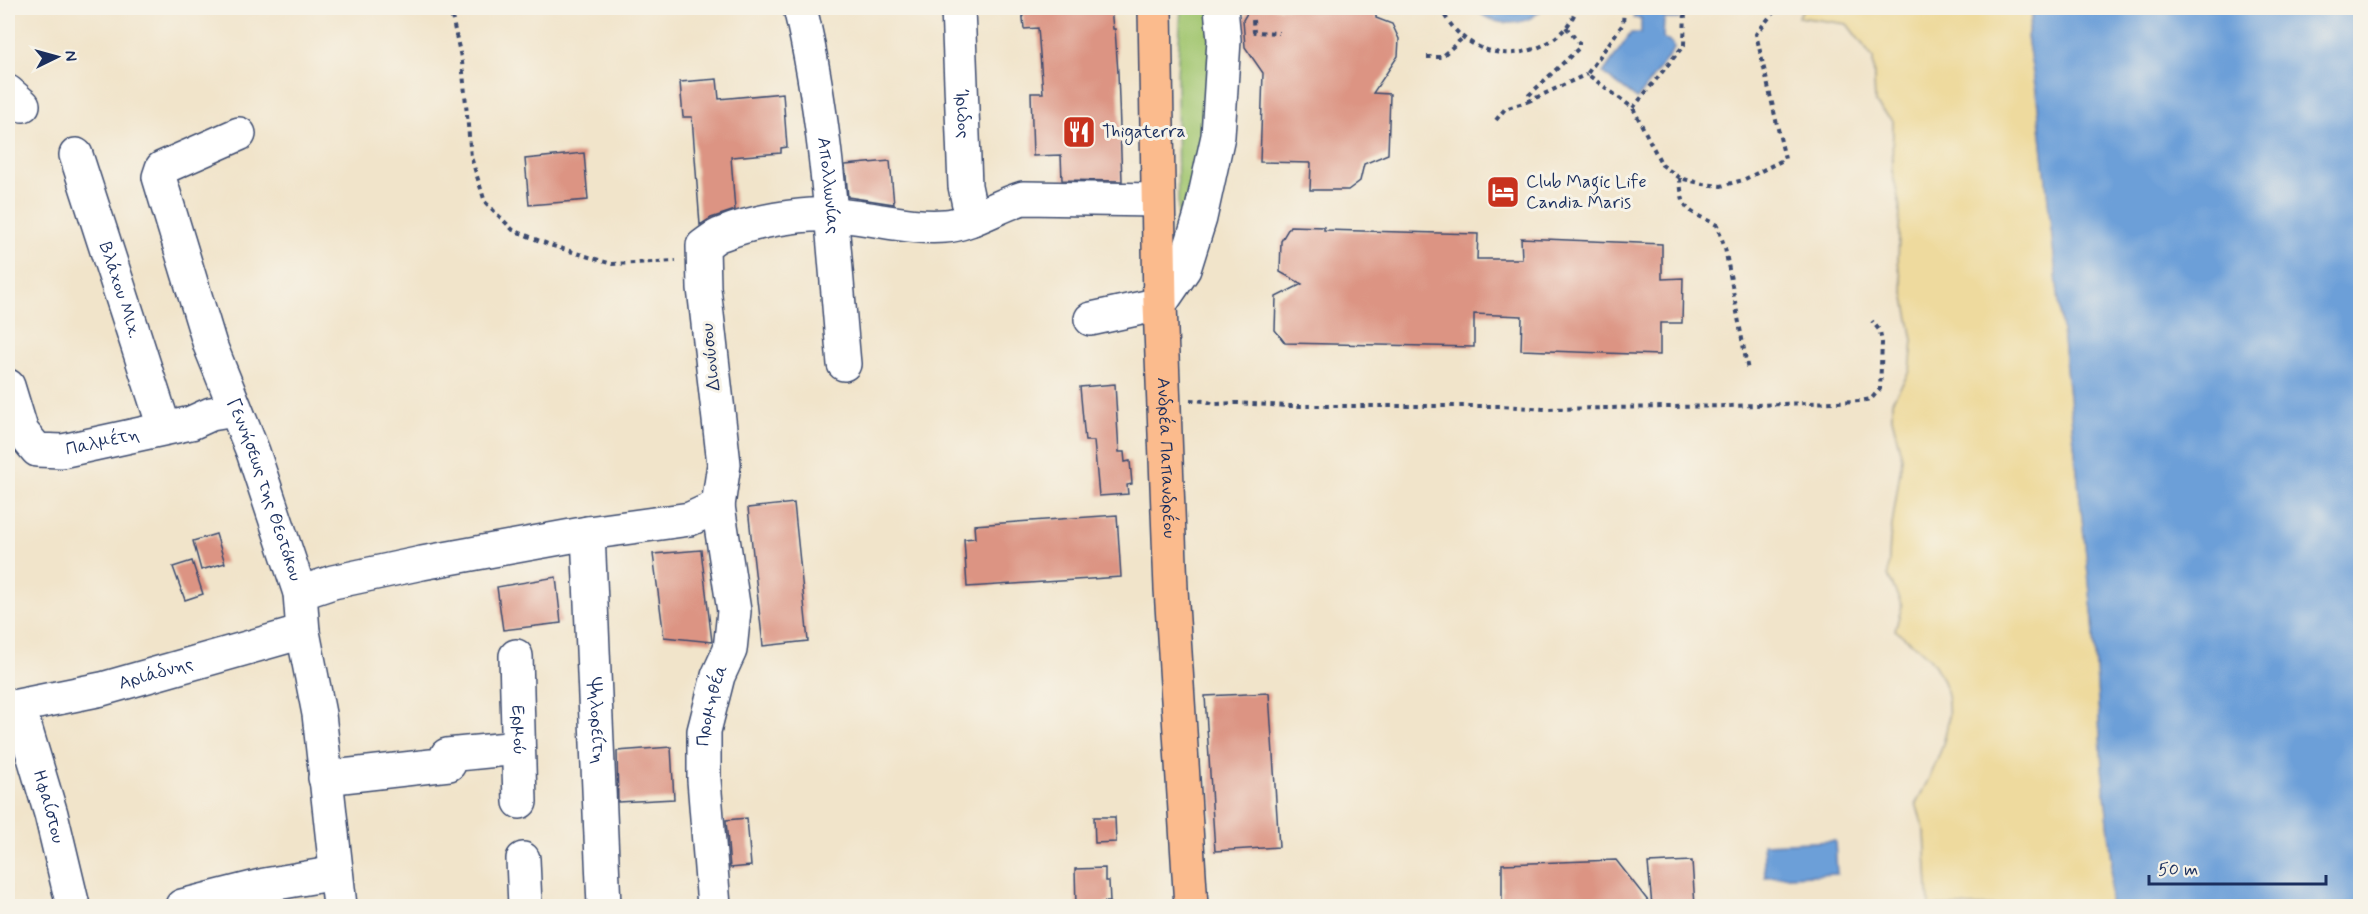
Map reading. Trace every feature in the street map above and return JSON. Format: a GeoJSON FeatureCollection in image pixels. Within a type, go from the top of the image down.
{"type":"FeatureCollection","features":[{"type":"Feature","properties":{"kind":"main road","name":"Ανδρέα Παπανδρέου"},"geometry":{"type":"LineString","coordinates":[[1155,8],[1157,200],[1171,589],[1191,906]]}},
{"type":"Feature","properties":{"kind":"street","name":"Απολλωνίας"},"geometry":{"type":"LineString","coordinates":[[800,8],[823,125],[844,364]]}},
{"type":"Feature","properties":{"kind":"street","name":"Ίριδος"},"geometry":{"type":"LineString","coordinates":[[958,8],[965,186],[972,219]]}},
{"type":"Feature","properties":{"kind":"street"},"geometry":{"type":"LineString","coordinates":[[1091,319],[1160,304],[1184,269],[1200,218],[1218,136],[1224,40],[1221,8]]}},
{"type":"Feature","properties":{"kind":"street","name":"Γεννήσεως της Θεοτόκου"},"geometry":{"type":"LineString","coordinates":[[238,134],[162,168],[159,177],[210,345],[253,452],[300,592],[303,632],[319,714],[340,906]]}},
{"type":"Feature","properties":{"kind":"street","name":"Βλάχου Μιχ."},"geometry":{"type":"LineString","coordinates":[[75,155],[164,427]]}},
{"type":"Feature","properties":{"kind":"street"},"geometry":{"type":"LineString","coordinates":[[703,246],[720,234],[750,225],[798,217],[830,215],[926,227],[948,226],[972,219],[1003,203],[1023,198],[1157,200]]}},
{"type":"Feature","properties":{"kind":"street","name":"Διονύσου"},"geometry":{"type":"LineString","coordinates":[[703,246],[704,288],[724,464],[718,506]]}},
{"type":"Feature","properties":{"kind":"street","name":"Παλμέτη"},"geometry":{"type":"LineString","coordinates":[[8,386],[22,432],[37,450],[62,451],[164,427],[191,423],[211,414],[236,410]]}},
{"type":"Feature","properties":{"kind":"street"},"geometry":{"type":"LineString","coordinates":[[300,592],[333,582],[422,563],[588,533],[690,519],[718,506]]}},
{"type":"Feature","properties":{"kind":"street","name":"Προμηθέα"},"geometry":{"type":"LineString","coordinates":[[714,906],[704,780],[704,731],[718,676],[730,650],[734,611],[718,506]]}},
{"type":"Feature","properties":{"kind":"street","name":"Ψηλορείτη"},"geometry":{"type":"LineString","coordinates":[[588,533],[604,906]]}},
{"type":"Feature","properties":{"kind":"street","name":"Αριάδνης"},"geometry":{"type":"LineString","coordinates":[[13,707],[102,689],[303,632]]}},
{"type":"Feature","properties":{"kind":"street","name":"Ερμού"},"geometry":{"type":"LineString","coordinates":[[516,656],[520,802]]}},
{"type":"Feature","properties":{"kind":"street","name":"Ηφαίστου"},"geometry":{"type":"LineString","coordinates":[[13,707],[51,814],[73,906]]}},
{"type":"Feature","properties":{"kind":"street"},"geometry":{"type":"LineString","coordinates":[[325,778],[448,764],[447,755],[519,748]]}},
{"type":"Feature","properties":{"kind":"street"},"geometry":{"type":"LineString","coordinates":[[523,859],[525,906]]}},
{"type":"Feature","properties":{"kind":"street"},"geometry":{"type":"LineString","coordinates":[[182,906],[265,885],[336,873]]}},
{"type":"Feature","properties":{"kind":"path"},"geometry":{"type":"LineString","coordinates":[[450,8],[462,62],[471,157],[485,202],[513,230],[550,245],[612,264],[673,262],[703,246]]}},
{"type":"Feature","properties":{"kind":"path"},"geometry":{"type":"LineString","coordinates":[[1440,8],[1450,26],[1469,42],[1491,52],[1516,54],[1539,48],[1560,34],[1577,8]]}},
{"type":"Feature","properties":{"kind":"path"},"geometry":{"type":"LineString","coordinates":[[1496,120],[1505,109],[1587,74],[1623,24],[1624,8]]}},
{"type":"Feature","properties":{"kind":"path"},"geometry":{"type":"LineString","coordinates":[[1633,108],[1684,45],[1685,8]]}},
{"type":"Feature","properties":{"kind":"path"},"geometry":{"type":"LineString","coordinates":[[1587,74],[1633,108],[1662,165],[1680,178],[1721,186],[1743,180],[1785,159],[1756,34],[1777,8]]}},
{"type":"Feature","properties":{"kind":"path"},"geometry":{"type":"LineString","coordinates":[[1252,16],[1254,32],[1279,33]]}},
{"type":"Feature","properties":{"kind":"path"},"geometry":{"type":"LineString","coordinates":[[1529,100],[1529,95],[1579,48],[1579,43],[1566,27]]}},
{"type":"Feature","properties":{"kind":"path"},"geometry":{"type":"LineString","coordinates":[[1427,57],[1441,57],[1464,38]]}},
{"type":"Feature","properties":{"kind":"path"},"geometry":{"type":"LineString","coordinates":[[1680,178],[1681,198],[1688,210],[1717,225],[1725,248],[1748,371]]}},
{"type":"Feature","properties":{"kind":"path"},"geometry":{"type":"LineString","coordinates":[[1182,402],[1205,401],[1214,404],[1289,406],[1502,406],[1545,409],[1860,401],[1871,399],[1880,389],[1882,343],[1880,331],[1872,321]]}},
{"type":"Feature","properties":{"kind":"green space"},"geometry":{"type":"Polygon","coordinates":[[[1181,8],[1212,8],[1206,130],[1178,235],[1177,75],[1181,8]]]}},
{"type":"Feature","properties":{"kind":"sand"},"geometry":{"type":"Polygon","coordinates":[[[1804,8],[2034,8],[2027,37],[2037,97],[2093,620],[2102,767],[2112,860],[2109,906],[1929,906],[1925,833],[1916,803],[1941,751],[1948,714],[1947,696],[1942,678],[1931,660],[1895,630],[1902,606],[1888,575],[1890,539],[1902,458],[1892,418],[1892,401],[1910,371],[1913,340],[1898,262],[1900,206],[1892,171],[1893,121],[1875,103],[1873,58],[1847,24],[1798,17],[1804,8]]]}},
{"type":"Feature","properties":{"kind":"water"},"geometry":{"type":"Polygon","coordinates":[[[1475,8],[1543,8],[1536,15],[1527,19],[1509,23],[1491,19],[1482,15],[1475,8]]]}},
{"type":"Feature","properties":{"kind":"water"},"geometry":{"type":"Polygon","coordinates":[[[1634,8],[1679,8],[1679,19],[1664,19],[1663,38],[1673,44],[1674,49],[1637,99],[1603,73],[1631,33],[1641,33],[1641,18],[1634,18],[1634,8]]]}},
{"type":"Feature","properties":{"kind":"water"},"geometry":{"type":"Polygon","coordinates":[[[2034,8],[2360,8],[2360,906],[2109,906],[2112,860],[2102,767],[2093,620],[2037,97],[2027,37],[2034,8]]]}},
{"type":"Feature","properties":{"kind":"water"},"geometry":{"type":"Polygon","coordinates":[[[1835,841],[1837,874],[1765,877],[1763,844],[1835,841]]]}},
{"type":"Feature","properties":{"kind":"building"},"geometry":{"type":"Polygon","coordinates":[[[1022,8],[1111,8],[1118,73],[1122,181],[1062,180],[1061,155],[1033,156],[1031,93],[1043,93],[1038,28],[1024,29],[1022,8]]]}},
{"type":"Feature","properties":{"kind":"building"},"geometry":{"type":"Polygon","coordinates":[[[1250,8],[1376,8],[1376,18],[1392,24],[1399,39],[1398,56],[1373,93],[1390,94],[1388,154],[1364,164],[1360,181],[1348,190],[1310,190],[1311,163],[1260,162],[1263,73],[1245,47],[1243,20],[1250,8]]]}},
{"type":"Feature","properties":{"kind":"building"},"geometry":{"type":"Polygon","coordinates":[[[717,79],[719,99],[783,93],[787,147],[781,148],[781,153],[731,157],[735,210],[711,218],[700,225],[692,117],[683,117],[680,82],[717,79]]]}},
{"type":"Feature","properties":{"kind":"building"},"geometry":{"type":"Polygon","coordinates":[[[584,153],[588,200],[529,205],[525,159],[584,153]]]}},
{"type":"Feature","properties":{"kind":"building"},"geometry":{"type":"Polygon","coordinates":[[[890,161],[894,204],[848,197],[845,165],[890,161]]]}},
{"type":"Feature","properties":{"kind":"building"},"geometry":{"type":"Polygon","coordinates":[[[1290,226],[1324,227],[1324,230],[1478,234],[1477,259],[1522,259],[1521,238],[1662,244],[1662,279],[1683,278],[1682,323],[1660,323],[1660,355],[1521,350],[1522,316],[1474,314],[1474,347],[1285,343],[1275,330],[1276,297],[1302,284],[1280,272],[1281,241],[1290,226]]]}},
{"type":"Feature","properties":{"kind":"building"},"geometry":{"type":"Polygon","coordinates":[[[1115,384],[1119,452],[1124,452],[1125,462],[1130,461],[1132,484],[1127,485],[1128,494],[1099,496],[1094,441],[1085,441],[1080,387],[1115,384]]]}},
{"type":"Feature","properties":{"kind":"building"},"geometry":{"type":"Polygon","coordinates":[[[794,503],[808,641],[763,646],[748,508],[794,503]]]}},
{"type":"Feature","properties":{"kind":"building"},"geometry":{"type":"Polygon","coordinates":[[[1117,515],[1121,577],[967,587],[964,539],[975,538],[974,525],[1117,515]]]}},
{"type":"Feature","properties":{"kind":"building"},"geometry":{"type":"Polygon","coordinates":[[[216,534],[225,563],[201,570],[193,541],[216,534]]]}},
{"type":"Feature","properties":{"kind":"building"},"geometry":{"type":"Polygon","coordinates":[[[701,550],[712,642],[664,637],[653,554],[701,550]]]}},
{"type":"Feature","properties":{"kind":"building"},"geometry":{"type":"Polygon","coordinates":[[[192,561],[203,594],[185,600],[173,567],[192,561]]]}},
{"type":"Feature","properties":{"kind":"building"},"geometry":{"type":"Polygon","coordinates":[[[556,577],[561,623],[503,630],[497,587],[556,577]]]}},
{"type":"Feature","properties":{"kind":"building"},"geometry":{"type":"Polygon","coordinates":[[[1269,693],[1279,847],[1215,851],[1205,696],[1269,693]]]}},
{"type":"Feature","properties":{"kind":"building"},"geometry":{"type":"Polygon","coordinates":[[[671,747],[674,799],[618,802],[617,751],[671,747]]]}},
{"type":"Feature","properties":{"kind":"building"},"geometry":{"type":"Polygon","coordinates":[[[1094,817],[1115,817],[1116,842],[1095,843],[1094,817]]]}},
{"type":"Feature","properties":{"kind":"building"},"geometry":{"type":"Polygon","coordinates":[[[747,818],[751,866],[730,868],[726,820],[747,818]]]}},
{"type":"Feature","properties":{"kind":"building"},"geometry":{"type":"Polygon","coordinates":[[[1616,860],[1652,906],[1502,906],[1502,864],[1616,860]]]}},
{"type":"Feature","properties":{"kind":"building"},"geometry":{"type":"Polygon","coordinates":[[[1692,861],[1695,906],[1652,906],[1648,863],[1692,861]]]}},
{"type":"Feature","properties":{"kind":"building"},"geometry":{"type":"Polygon","coordinates":[[[1105,868],[1105,881],[1109,881],[1110,902],[1105,902],[1105,906],[1076,906],[1075,869],[1105,868]]]}},
{"type":"Feature","properties":{"kind":"place","name":"Thigaterra"},"geometry":{"type":"Point","coordinates":[1079,132]}},
{"type":"Feature","properties":{"kind":"place","name":"Club Magic Life Candia Maris"},"geometry":{"type":"Point","coordinates":[1503,192]}}]}
